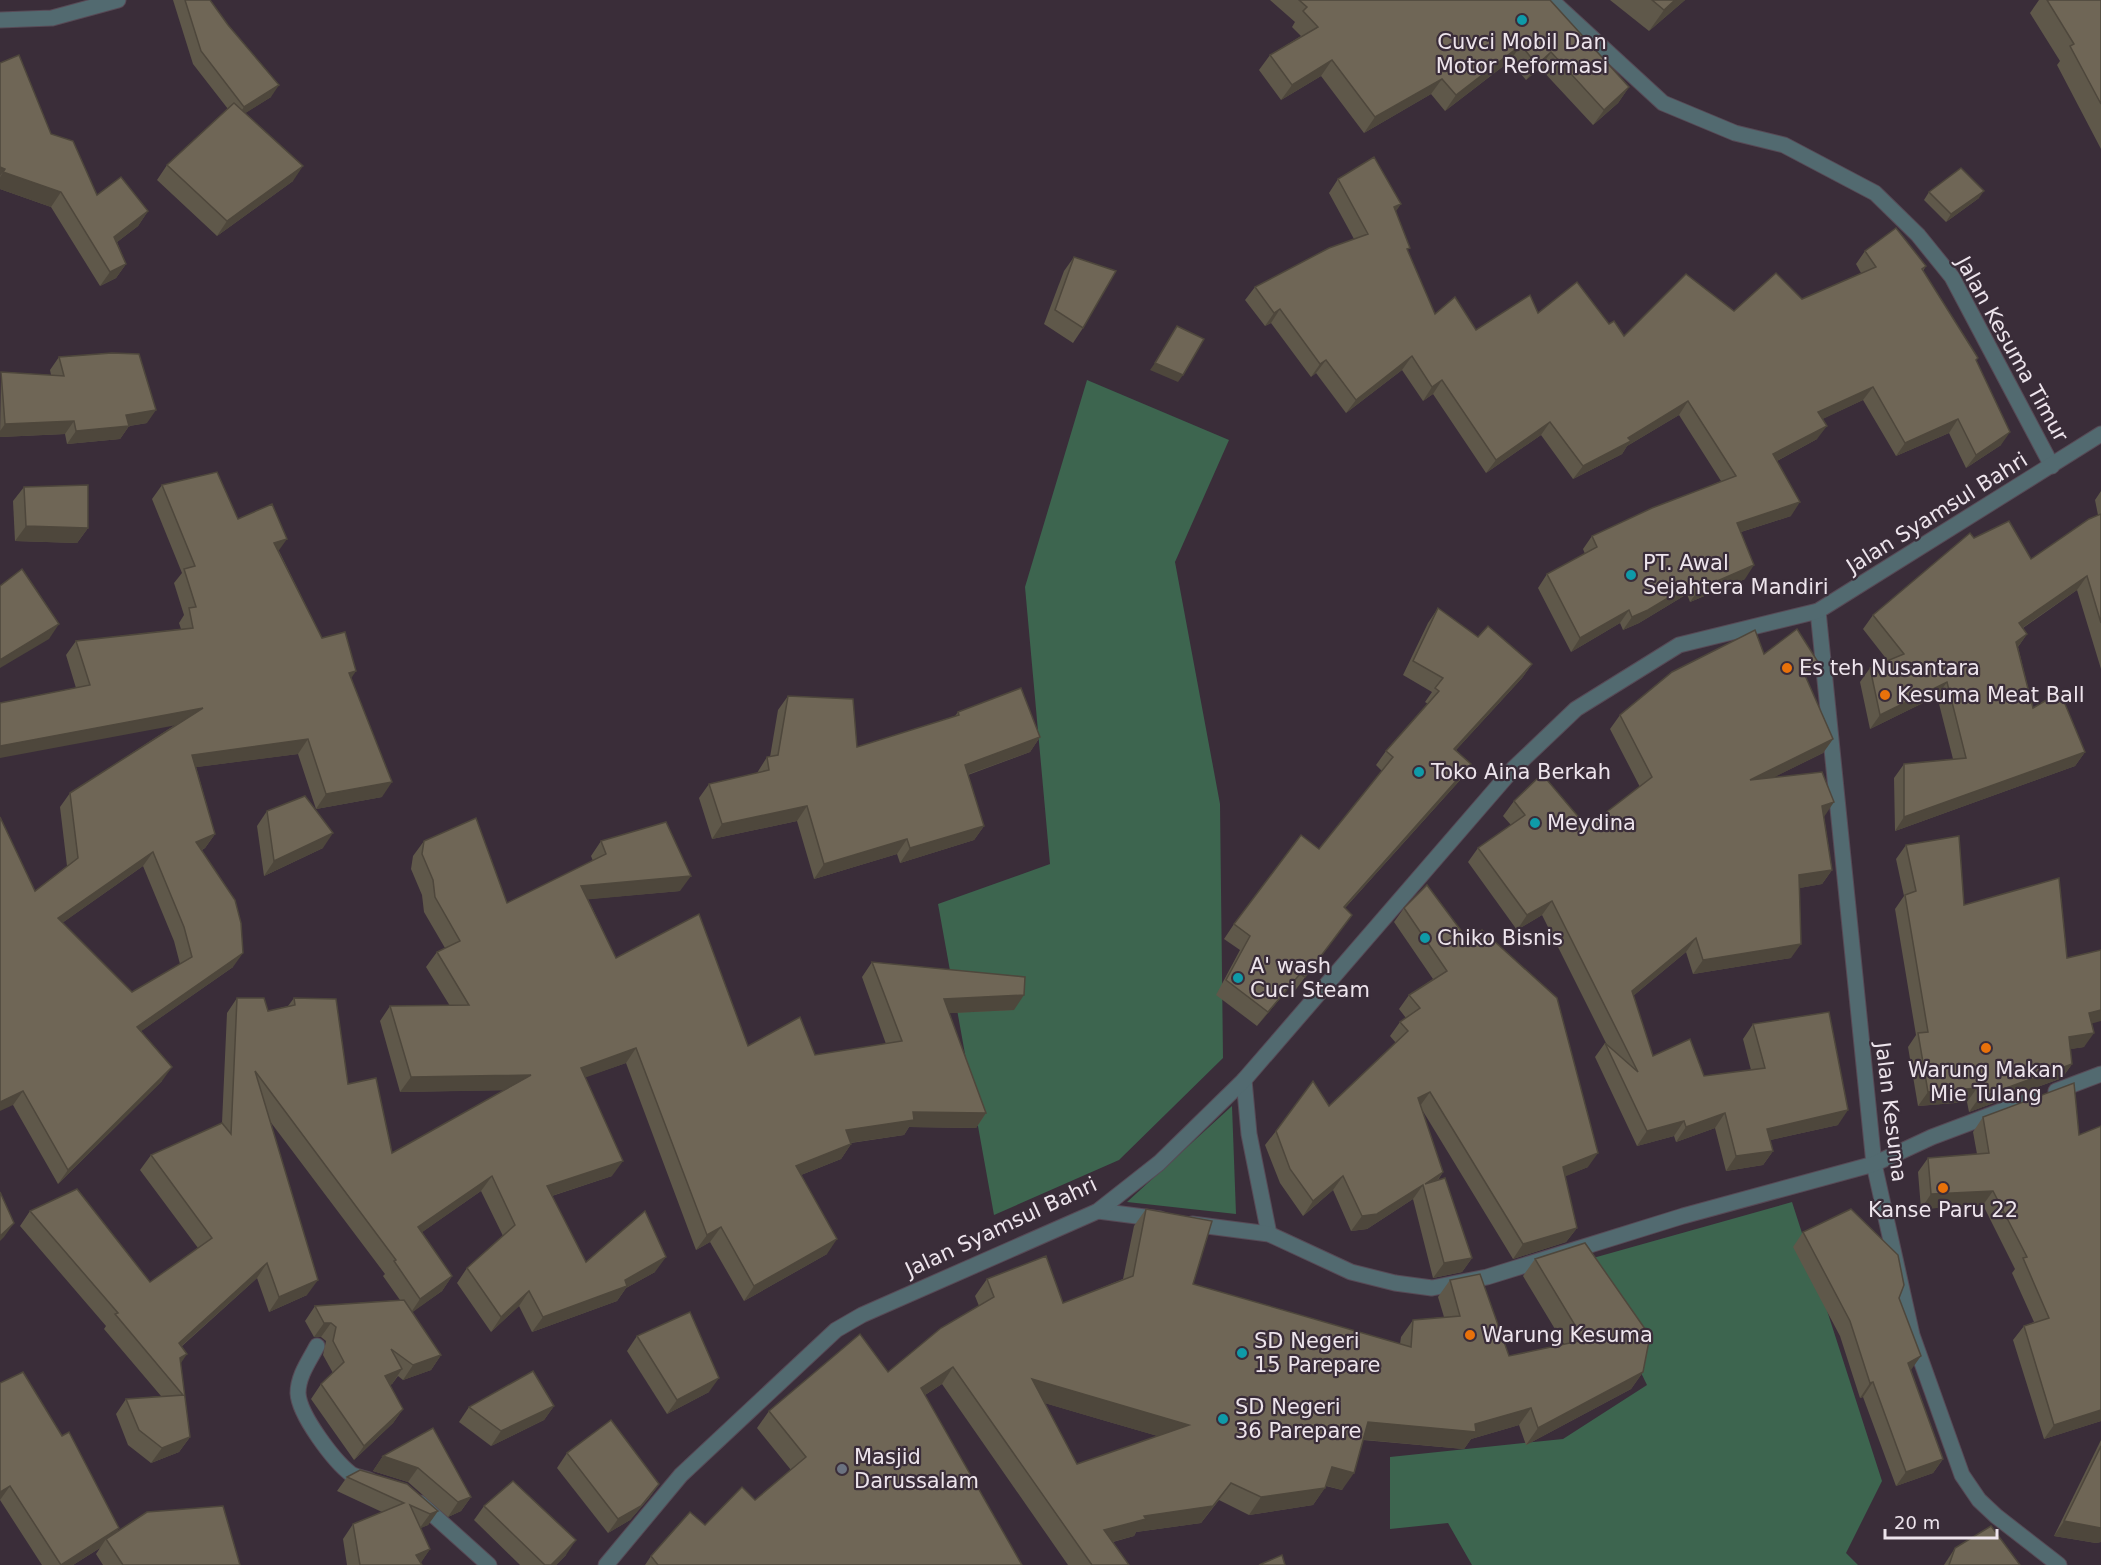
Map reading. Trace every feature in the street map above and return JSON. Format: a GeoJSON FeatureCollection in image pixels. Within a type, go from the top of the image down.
{"type":"FeatureCollection","features":[{"type":"Feature","properties":{"kind":"street"},"geometry":{"type":"LineString","coordinates":[[0,20],[52,18],[118,0]]}},
{"type":"Feature","properties":{"kind":"street","name":"Jalan Kesuma Timur"},"geometry":{"type":"LineString","coordinates":[[1551,0],[1663,103],[1735,133],[1784,145],[1875,193],[1918,235],[1952,277],[2052,466]]}},
{"type":"Feature","properties":{"kind":"street","name":"Jalan Syamsul Bahri"},"geometry":{"type":"LineString","coordinates":[[606,1565],[681,1475],[837,1330],[862,1315],[1098,1211],[1159,1163],[1244,1080],[1513,769],[1576,709],[1679,645],[1818,611],[2101,434]]}},
{"type":"Feature","properties":{"kind":"street","name":"Jalan Kesuma"},"geometry":{"type":"LineString","coordinates":[[1818,611],[1874,1164],[1912,1335],[1962,1475],[1988,1508],[2059,1565]]}},
{"type":"Feature","properties":{"kind":"street"},"geometry":{"type":"LineString","coordinates":[[1098,1211],[1269,1234],[1351,1272],[1395,1284],[1432,1288],[1487,1277],[1683,1216],[1874,1164],[1982,1117],[2101,1074]]}},
{"type":"Feature","properties":{"kind":"street"},"geometry":{"type":"LineString","coordinates":[[1244,1080],[1249,1134],[1269,1234]]}},
{"type":"Feature","properties":{"kind":"street"},"geometry":{"type":"LineString","coordinates":[[317,1346],[300,1378],[298,1396],[314,1430],[328,1452],[353,1475],[381,1484]]}},
{"type":"Feature","properties":{"kind":"street"},"geometry":{"type":"LineString","coordinates":[[410,1495],[489,1565]]}},
{"type":"Feature","properties":{"kind":"green space"},"geometry":{"type":"Polygon","coordinates":[[[1087,380],[1229,440],[1175,562],[1220,804],[1223,1058],[1119,1160],[994,1215],[938,904],[1050,864],[1025,587],[1087,380]]]}},
{"type":"Feature","properties":{"kind":"green space"},"geometry":{"type":"Polygon","coordinates":[[[1232,1106],[1236,1214],[1127,1202],[1232,1106]]]}},
{"type":"Feature","properties":{"kind":"green space"},"geometry":{"type":"Polygon","coordinates":[[[1792,1202],[1882,1481],[1846,1553],[1858,1565],[1472,1565],[1448,1523],[1390,1529],[1390,1457],[1563,1439],[1647,1385],[1586,1260],[1792,1202]]]}},
{"type":"Feature","properties":{"kind":"building"},"geometry":{"type":"Polygon","coordinates":[[[185,0],[210,0],[279,85],[244,107],[201,51],[185,0]]]}},
{"type":"Feature","properties":{"kind":"building"},"geometry":{"type":"Polygon","coordinates":[[[1299,0],[1550,0],[1629,87],[1604,110],[1551,52],[1537,65],[1521,45],[1456,95],[1442,79],[1375,117],[1332,60],[1292,85],[1270,55],[1318,27],[1303,11],[1307,7],[1299,0]]]}},
{"type":"Feature","properties":{"kind":"building"},"geometry":{"type":"Polygon","coordinates":[[[1652,0],[1675,0],[1664,10],[1652,0]]]}},
{"type":"Feature","properties":{"kind":"building"},"geometry":{"type":"Polygon","coordinates":[[[2047,0],[2101,0],[2101,104],[2070,46],[2074,44],[2047,0]]]}},
{"type":"Feature","properties":{"kind":"building"},"geometry":{"type":"Polygon","coordinates":[[[19,55],[51,134],[73,141],[97,195],[121,177],[148,211],[114,237],[126,264],[110,272],[61,192],[3,172],[5,169],[0,167],[0,63],[19,55]]]}},
{"type":"Feature","properties":{"kind":"building"},"geometry":{"type":"Polygon","coordinates":[[[234,103],[303,166],[227,221],[167,165],[234,103]]]}},
{"type":"Feature","properties":{"kind":"building"},"geometry":{"type":"Polygon","coordinates":[[[1374,157],[1401,204],[1394,207],[1410,248],[1407,249],[1435,314],[1455,297],[1476,330],[1530,295],[1538,313],[1577,282],[1609,324],[1614,321],[1624,336],[1686,274],[1734,311],[1776,273],[1802,299],[1876,267],[1865,251],[1896,228],[1926,266],[1922,269],[1978,358],[1976,360],[2010,432],[1976,455],[1958,419],[1905,443],[1873,387],[1818,412],[1827,426],[1773,454],[1800,502],[1737,523],[1754,565],[1699,589],[1696,581],[1648,610],[1632,617],[1629,610],[1580,638],[1547,574],[1597,547],[1592,536],[1652,508],[1736,476],[1688,401],[1628,438],[1631,441],[1583,466],[1550,422],[1496,460],[1442,380],[1432,387],[1412,356],[1356,400],[1326,360],[1320,364],[1280,309],[1274,313],[1255,287],[1329,248],[1368,234],[1338,179],[1374,157]]]}},
{"type":"Feature","properties":{"kind":"building"},"geometry":{"type":"Polygon","coordinates":[[[1961,168],[1984,191],[1951,214],[1929,192],[1961,168]]]}},
{"type":"Feature","properties":{"kind":"building"},"geometry":{"type":"Polygon","coordinates":[[[1074,257],[1116,271],[1083,328],[1055,310],[1074,257]]]}},
{"type":"Feature","properties":{"kind":"building"},"geometry":{"type":"Polygon","coordinates":[[[1177,326],[1204,339],[1183,375],[1155,363],[1177,326]]]}},
{"type":"Feature","properties":{"kind":"building"},"geometry":{"type":"Polygon","coordinates":[[[112,353],[139,354],[156,410],[126,415],[129,426],[76,431],[74,421],[5,424],[1,372],[64,376],[59,357],[112,353]]]}},
{"type":"Feature","properties":{"kind":"building"},"geometry":{"type":"Polygon","coordinates":[[[217,472],[238,519],[272,504],[287,539],[274,543],[322,638],[345,632],[356,671],[349,673],[392,782],[326,794],[308,739],[192,755],[215,834],[196,842],[235,900],[241,923],[243,953],[137,1027],[172,1067],[68,1170],[23,1091],[0,1102],[0,817],[35,891],[78,858],[70,793],[203,708],[0,746],[0,703],[90,685],[76,641],[193,628],[189,608],[196,607],[184,569],[195,566],[162,485],[217,472]],[[153,852],[58,918],[132,992],[192,957],[184,927],[153,852]]]}},
{"type":"Feature","properties":{"kind":"building"},"geometry":{"type":"Polygon","coordinates":[[[88,485],[88,528],[26,526],[24,487],[88,485]]]}},
{"type":"Feature","properties":{"kind":"building"},"geometry":{"type":"Polygon","coordinates":[[[2101,514],[2101,623],[2087,576],[2019,623],[2027,634],[2016,642],[2033,708],[2060,692],[2085,752],[1904,817],[1904,764],[1966,758],[1947,682],[1880,715],[1870,668],[1904,654],[1873,615],[1970,533],[1974,538],[2009,521],[2031,559],[2089,519],[2101,514]]]}},
{"type":"Feature","properties":{"kind":"building"},"geometry":{"type":"Polygon","coordinates":[[[22,569],[59,624],[0,660],[0,586],[22,569]]]}},
{"type":"Feature","properties":{"kind":"building"},"geometry":{"type":"Polygon","coordinates":[[[1438,608],[1478,637],[1488,626],[1532,664],[1454,749],[1471,764],[1344,907],[1352,915],[1305,977],[1300,974],[1268,1012],[1226,980],[1250,936],[1234,924],[1301,835],[1319,849],[1393,757],[1386,751],[1439,691],[1435,688],[1443,678],[1413,661],[1438,608]]]}},
{"type":"Feature","properties":{"kind":"building"},"geometry":{"type":"Polygon","coordinates":[[[1797,629],[1818,662],[1804,673],[1833,739],[1750,780],[1822,772],[1834,802],[1822,806],[1832,870],[1799,875],[1801,944],[1703,960],[1696,938],[1632,991],[1653,1056],[1690,1039],[1704,1076],[1765,1068],[1753,1024],[1829,1012],[1848,1110],[1767,1129],[1773,1151],[1736,1156],[1725,1113],[1686,1127],[1684,1121],[1647,1131],[1605,1043],[1638,1072],[1552,901],[1527,915],[1478,848],[1525,815],[1514,801],[1542,774],[1587,827],[1652,777],[1620,715],[1672,672],[1755,630],[1764,654],[1797,629]]]}},
{"type":"Feature","properties":{"kind":"building"},"geometry":{"type":"Polygon","coordinates":[[[1021,688],[1040,737],[965,765],[984,826],[910,848],[907,839],[824,864],[807,806],[722,824],[709,784],[769,770],[767,757],[778,755],[788,696],[853,699],[857,747],[959,715],[958,712],[1021,688]]]}},
{"type":"Feature","properties":{"kind":"building"},"geometry":{"type":"Polygon","coordinates":[[[305,796],[333,833],[274,861],[267,811],[305,796]]]}},
{"type":"Feature","properties":{"kind":"building"},"geometry":{"type":"Polygon","coordinates":[[[476,818],[507,903],[606,854],[601,841],[666,822],[691,876],[581,886],[616,958],[699,914],[748,1046],[800,1017],[815,1055],[902,1041],[872,962],[1025,977],[1024,995],[944,999],[986,1113],[913,1112],[914,1120],[846,1130],[851,1144],[796,1166],[837,1239],[754,1286],[721,1227],[707,1235],[636,1048],[581,1068],[623,1161],[547,1186],[586,1262],[645,1211],[666,1257],[625,1280],[627,1286],[543,1317],[529,1291],[501,1317],[467,1268],[515,1225],[492,1176],[418,1227],[452,1276],[420,1299],[394,1261],[396,1260],[255,1071],[318,1280],[279,1297],[267,1263],[179,1343],[187,1354],[180,1358],[190,1437],[162,1448],[139,1430],[126,1399],[183,1395],[115,1314],[118,1313],[30,1211],[77,1189],[150,1282],[212,1238],[151,1155],[222,1123],[231,1134],[237,998],[264,998],[268,1011],[295,1005],[294,998],[336,999],[348,1084],[376,1078],[392,1153],[531,1075],[411,1077],[390,1006],[469,1005],[437,952],[460,941],[435,897],[433,880],[422,854],[424,841],[476,818]]]}},
{"type":"Feature","properties":{"kind":"building"},"geometry":{"type":"Polygon","coordinates":[[[1959,836],[1964,905],[2059,878],[2067,958],[2101,950],[2101,1010],[2089,1013],[2094,1033],[2069,1037],[2072,1064],[1979,1098],[1977,1088],[1928,1092],[1918,1033],[1928,1032],[1905,895],[1916,891],[1906,845],[1959,836]]]}},
{"type":"Feature","properties":{"kind":"building"},"geometry":{"type":"Polygon","coordinates":[[[1427,885],[1468,940],[1482,930],[1557,998],[1598,1153],[1563,1167],[1577,1228],[1523,1244],[1430,1092],[1418,1098],[1443,1172],[1425,1184],[1445,1178],[1472,1258],[1444,1263],[1423,1185],[1377,1214],[1362,1216],[1343,1176],[1313,1201],[1290,1169],[1276,1131],[1313,1081],[1329,1106],[1408,1031],[1400,1022],[1420,1008],[1409,995],[1447,971],[1404,908],[1427,885]]]}},
{"type":"Feature","properties":{"kind":"building"},"geometry":{"type":"Polygon","coordinates":[[[2074,1083],[2079,1135],[2101,1126],[2101,1410],[2054,1425],[2024,1326],[2049,1318],[2023,1258],[2027,1257],[1993,1191],[1931,1194],[1928,1158],[1989,1153],[1983,1117],[2074,1083]]]}},
{"type":"Feature","properties":{"kind":"building"},"geometry":{"type":"Polygon","coordinates":[[[0,1192],[14,1223],[0,1236],[0,1192]]]}},
{"type":"Feature","properties":{"kind":"building"},"geometry":{"type":"Polygon","coordinates":[[[1146,1209],[1212,1221],[1193,1284],[1411,1347],[1413,1320],[1460,1316],[1450,1280],[1480,1274],[1509,1356],[1584,1340],[1535,1259],[1585,1243],[1650,1336],[1643,1372],[1538,1428],[1531,1408],[1475,1424],[1476,1432],[1368,1422],[1354,1473],[1332,1467],[1325,1488],[1261,1497],[1231,1483],[1213,1506],[1144,1516],[1146,1519],[1104,1530],[1129,1565],[1092,1565],[953,1367],[921,1388],[1022,1565],[658,1565],[651,1556],[690,1512],[705,1525],[742,1487],[755,1500],[806,1457],[769,1411],[860,1334],[888,1372],[941,1328],[994,1297],[987,1279],[1046,1256],[1063,1303],[1133,1276],[1146,1209]],[[1032,1379],[1077,1464],[1189,1425],[1032,1379]]]}},
{"type":"Feature","properties":{"kind":"building"},"geometry":{"type":"Polygon","coordinates":[[[1851,1209],[1898,1255],[1904,1285],[1899,1298],[1921,1356],[1908,1363],[1943,1459],[1906,1472],[1873,1382],[1870,1383],[1850,1321],[1803,1232],[1851,1209]]]}},
{"type":"Feature","properties":{"kind":"building"},"geometry":{"type":"Polygon","coordinates":[[[404,1300],[441,1355],[413,1365],[391,1349],[402,1369],[385,1376],[403,1409],[364,1446],[321,1384],[344,1362],[333,1341],[336,1327],[331,1323],[324,1323],[315,1306],[404,1300]]]}},
{"type":"Feature","properties":{"kind":"building"},"geometry":{"type":"Polygon","coordinates":[[[690,1312],[719,1378],[677,1400],[637,1336],[690,1312]]]}},
{"type":"Feature","properties":{"kind":"building"},"geometry":{"type":"Polygon","coordinates":[[[533,1371],[554,1406],[501,1431],[469,1407],[533,1371]]]}},
{"type":"Feature","properties":{"kind":"building"},"geometry":{"type":"Polygon","coordinates":[[[23,1372],[62,1436],[69,1432],[119,1528],[61,1565],[10,1486],[0,1492],[0,1383],[23,1372]]]}},
{"type":"Feature","properties":{"kind":"building"},"geometry":{"type":"Polygon","coordinates":[[[611,1420],[659,1484],[641,1506],[618,1519],[567,1453],[611,1420]]]}},
{"type":"Feature","properties":{"kind":"building"},"geometry":{"type":"Polygon","coordinates":[[[433,1428],[471,1497],[458,1502],[418,1468],[383,1456],[433,1428]]]}},
{"type":"Feature","properties":{"kind":"building"},"geometry":{"type":"Polygon","coordinates":[[[2101,1446],[2101,1528],[2064,1521],[2101,1446]]]}},
{"type":"Feature","properties":{"kind":"building"},"geometry":{"type":"Polygon","coordinates":[[[360,1470],[407,1484],[438,1511],[430,1514],[410,1505],[430,1549],[416,1555],[422,1565],[360,1565],[353,1524],[404,1503],[347,1477],[360,1470]]]}},
{"type":"Feature","properties":{"kind":"building"},"geometry":{"type":"Polygon","coordinates":[[[513,1481],[576,1540],[551,1565],[545,1565],[484,1506],[513,1481]]]}},
{"type":"Feature","properties":{"kind":"building"},"geometry":{"type":"Polygon","coordinates":[[[223,1506],[240,1565],[123,1565],[106,1539],[147,1512],[223,1506]]]}},
{"type":"Feature","properties":{"kind":"building"},"geometry":{"type":"Polygon","coordinates":[[[1991,1526],[2020,1565],[1949,1565],[1955,1548],[1991,1526]]]}},
{"type":"Feature","properties":{"kind":"building"},"geometry":{"type":"Polygon","coordinates":[[[1282,1555],[1285,1565],[1259,1565],[1282,1555]]]}},
{"type":"Feature","properties":{"kind":"place","name":"Cuvci Mobil Dan Motor Reformasi"},"geometry":{"type":"Point","coordinates":[1522,20]}},
{"type":"Feature","properties":{"kind":"place","name":"PT. Awal Sejahtera Mandiri"},"geometry":{"type":"Point","coordinates":[1631,575]}},
{"type":"Feature","properties":{"kind":"place","name":"Es teh Nusantara"},"geometry":{"type":"Point","coordinates":[1787,668]}},
{"type":"Feature","properties":{"kind":"place","name":"Kesuma Meat Ball"},"geometry":{"type":"Point","coordinates":[1885,695]}},
{"type":"Feature","properties":{"kind":"place","name":"Toko Aina Berkah"},"geometry":{"type":"Point","coordinates":[1419,772]}},
{"type":"Feature","properties":{"kind":"place","name":"Meydina"},"geometry":{"type":"Point","coordinates":[1535,823]}},
{"type":"Feature","properties":{"kind":"place","name":"Chiko Bisnis"},"geometry":{"type":"Point","coordinates":[1425,938]}},
{"type":"Feature","properties":{"kind":"place","name":"A' wash Cuci Steam"},"geometry":{"type":"Point","coordinates":[1238,978]}},
{"type":"Feature","properties":{"kind":"place","name":"Warung Makan Mie Tulang"},"geometry":{"type":"Point","coordinates":[1986,1048]}},
{"type":"Feature","properties":{"kind":"place","name":"Kanse Paru 22"},"geometry":{"type":"Point","coordinates":[1943,1188]}},
{"type":"Feature","properties":{"kind":"place","name":"Warung Kesuma"},"geometry":{"type":"Point","coordinates":[1470,1335]}},
{"type":"Feature","properties":{"kind":"place","name":"SD Negeri 15 Parepare"},"geometry":{"type":"Point","coordinates":[1242,1353]}},
{"type":"Feature","properties":{"kind":"place","name":"SD Negeri 36 Parepare"},"geometry":{"type":"Point","coordinates":[1223,1419]}},
{"type":"Feature","properties":{"kind":"place","name":"Masjid Darussalam"},"geometry":{"type":"Point","coordinates":[842,1469]}}]}
